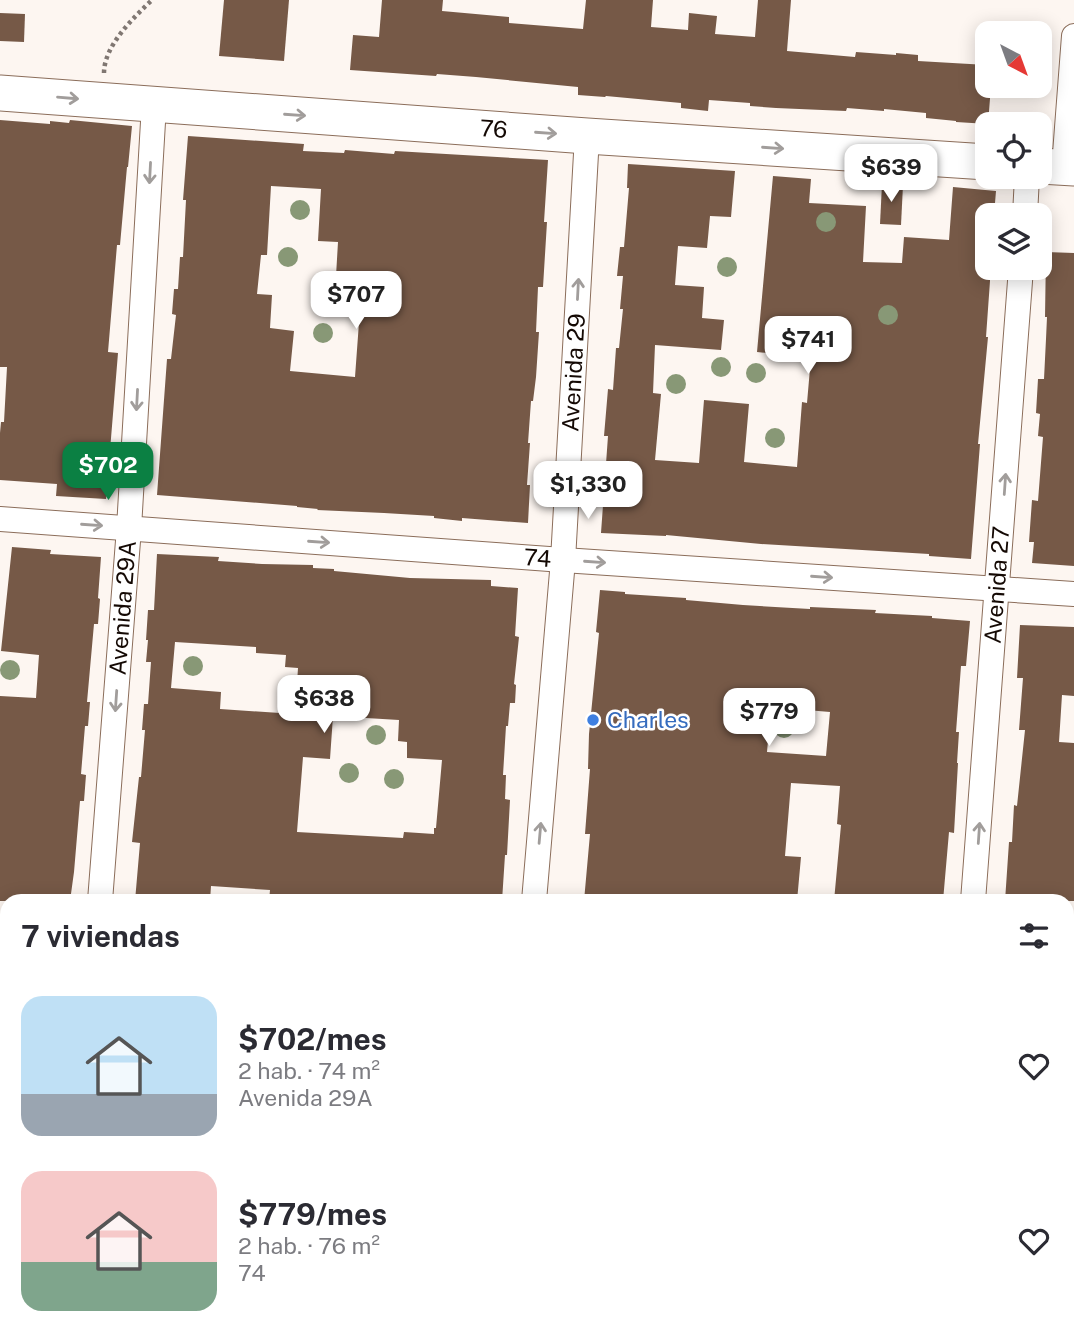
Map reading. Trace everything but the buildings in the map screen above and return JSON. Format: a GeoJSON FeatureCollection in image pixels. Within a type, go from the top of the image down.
{"type":"FeatureCollection","features":[{"type":"Feature","properties":{"kind":"street"},"geometry":{"type":"LineString","coordinates":[[1059,167],[1074,36]]}},
{"type":"Feature","properties":{"kind":"street","name":"76"},"geometry":{"type":"LineString","coordinates":[[0,93],[975,161]]}},
{"type":"Feature","properties":{"kind":"street","name":"Avenida 29A"},"geometry":{"type":"LineString","coordinates":[[101,894],[129,528],[154,105]]}},
{"type":"Feature","properties":{"kind":"street","name":"Avenida 29"},"geometry":{"type":"LineString","coordinates":[[535,894],[563,560],[586,136]]}},
{"type":"Feature","properties":{"kind":"street","name":"Avenida 27"},"geometry":{"type":"LineString","coordinates":[[974,894],[1020,280]]}},
{"type":"Feature","properties":{"kind":"street","name":"74"},"geometry":{"type":"LineString","coordinates":[[0,519],[1074,594]]}},
{"type":"Feature","properties":{"kind":"path"},"geometry":{"type":"LineString","coordinates":[[104,73],[110,50],[130,21],[152,0]]}},
{"type":"Feature","properties":{"kind":"place","name":"Charles"},"geometry":{"type":"Point","coordinates":[593,720]}}]}
